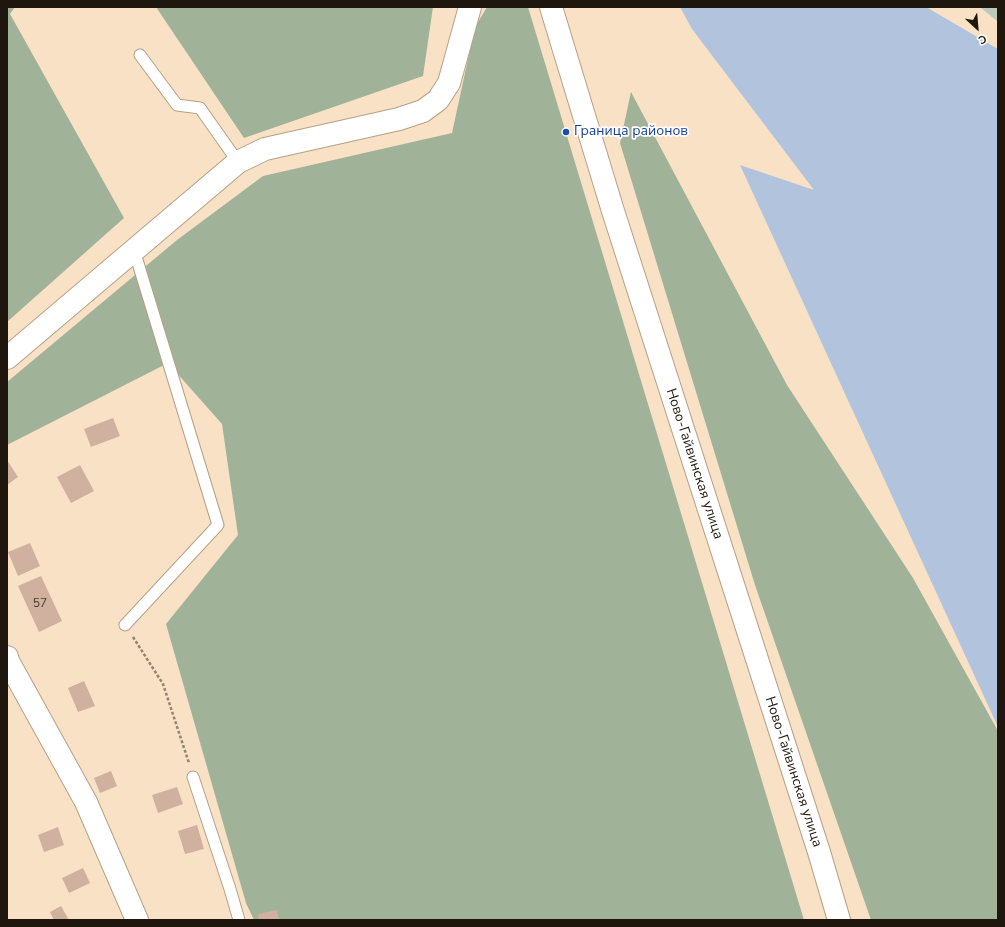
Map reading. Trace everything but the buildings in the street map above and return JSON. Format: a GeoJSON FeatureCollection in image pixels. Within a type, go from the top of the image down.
{"type":"FeatureCollection","features":[{"type":"Feature","properties":{"kind":"main road"},"geometry":{"type":"LineString","coordinates":[[7,358],[238,162],[265,149],[399,119],[423,111],[438,100],[449,83],[470,7]]}},
{"type":"Feature","properties":{"kind":"main road","name":"Ново-Гайвинская улица"},"geometry":{"type":"LineString","coordinates":[[551,7],[613,211],[839,920]]}},
{"type":"Feature","properties":{"kind":"main road"},"geometry":{"type":"LineString","coordinates":[[7,657],[86,802],[137,920]]}},
{"type":"Feature","properties":{"kind":"lane"},"geometry":{"type":"LineString","coordinates":[[140,55],[177,105],[200,108],[238,162]]}},
{"type":"Feature","properties":{"kind":"lane"},"geometry":{"type":"LineString","coordinates":[[125,625],[218,525],[134,250]]}},
{"type":"Feature","properties":{"kind":"lane"},"geometry":{"type":"LineString","coordinates":[[193,777],[230,888],[239,920]]}},
{"type":"Feature","properties":{"kind":"path"},"geometry":{"type":"LineString","coordinates":[[125,625],[163,684],[193,777]]}},
{"type":"Feature","properties":{"kind":"green space"},"geometry":{"type":"Polygon","coordinates":[[[7,7],[15,7],[10,14],[124,218],[7,322],[7,7]]]}},
{"type":"Feature","properties":{"kind":"green space"},"geometry":{"type":"Polygon","coordinates":[[[156,7],[433,7],[423,76],[244,138],[156,7]]]}},
{"type":"Feature","properties":{"kind":"green space"},"geometry":{"type":"Polygon","coordinates":[[[487,7],[528,7],[804,920],[254,920],[246,903],[166,624],[238,535],[222,424],[168,363],[7,445],[7,382],[177,240],[263,176],[452,133],[475,27],[487,7]]]}},
{"type":"Feature","properties":{"kind":"green space"},"geometry":{"type":"Polygon","coordinates":[[[980,7],[998,7],[998,22],[980,7]]]}},
{"type":"Feature","properties":{"kind":"green space"},"geometry":{"type":"Polygon","coordinates":[[[631,92],[787,385],[913,578],[998,731],[998,920],[871,920],[755,585],[620,143],[631,92]]]}},
{"type":"Feature","properties":{"kind":"water"},"geometry":{"type":"Polygon","coordinates":[[[680,7],[926,7],[998,49],[998,727],[740,165],[814,190],[692,29],[680,7]]]}},
{"type":"Feature","properties":{"kind":"place","name":"Граница районов"},"geometry":{"type":"Point","coordinates":[566,132]}}]}
